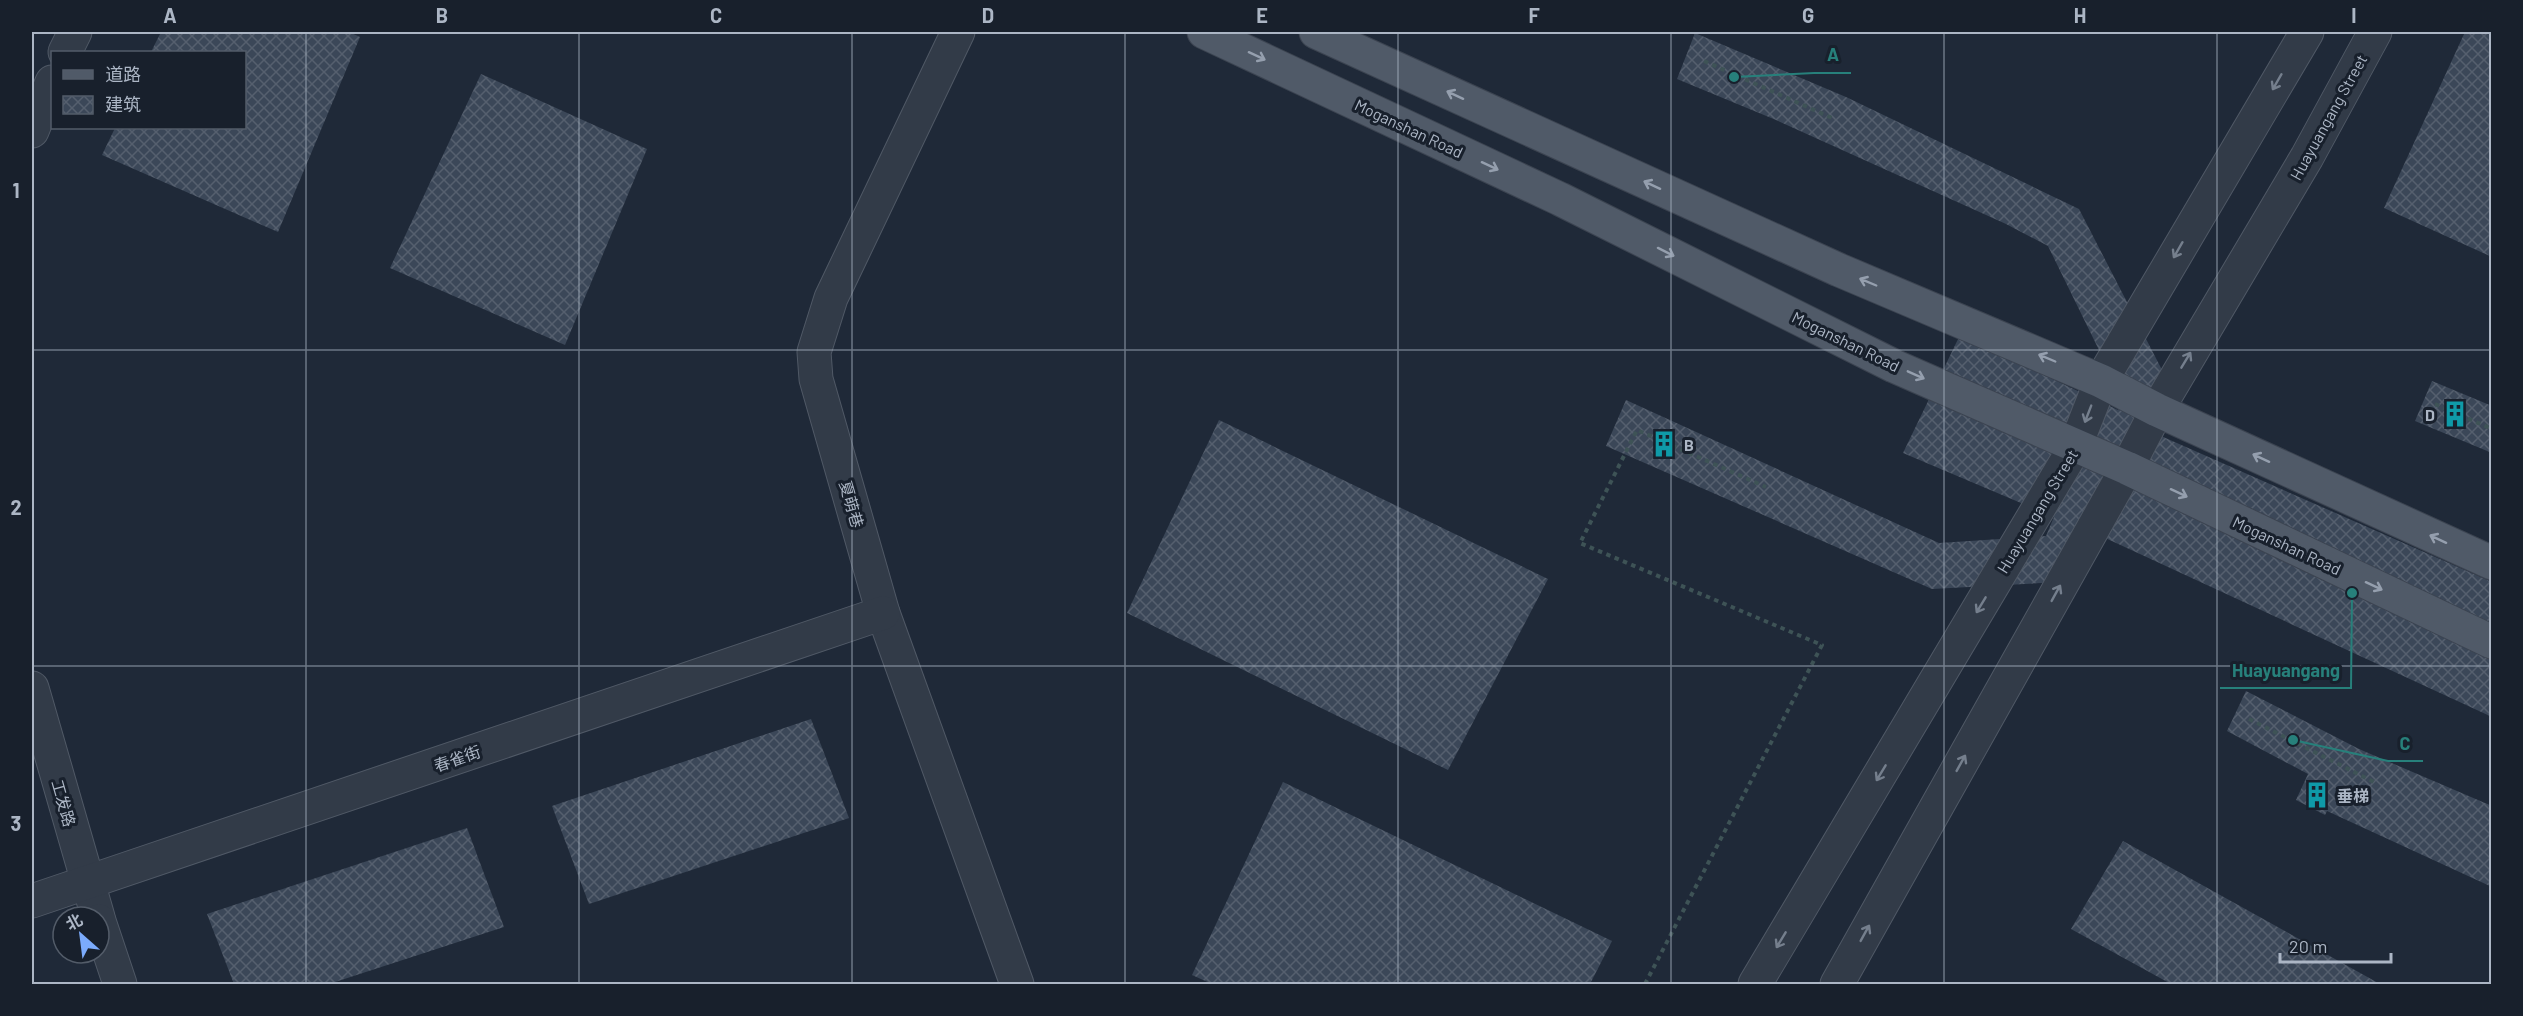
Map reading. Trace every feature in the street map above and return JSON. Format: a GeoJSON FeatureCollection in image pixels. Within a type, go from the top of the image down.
{"type":"FeatureCollection","features":[{"type":"Feature","properties":{"kind":"main road","name":"Moganshan Road"},"geometry":{"type":"LineString","coordinates":[[1204,32],[1560,199],[1894,366],[2127,468],[2492,642]]}},
{"type":"Feature","properties":{"kind":"main road"},"geometry":{"type":"LineString","coordinates":[[1316,32],[1839,270],[2101,381],[2157,410],[2492,563]]}},
{"type":"Feature","properties":{"kind":"street"},"geometry":{"type":"LineString","coordinates":[[66,51],[75,32]]}},
{"type":"Feature","properties":{"kind":"street","name":"夏萌巷"},"geometry":{"type":"LineString","coordinates":[[958,32],[831,298],[814,352],[816,379],[883,613],[1017,984]]}},
{"type":"Feature","properties":{"kind":"street","name":"Huayuangang Street"},"geometry":{"type":"LineString","coordinates":[[1755,984],[2075,447],[2101,381],[2307,32]]}},
{"type":"Feature","properties":{"kind":"street","name":"Huayuangang Street"},"geometry":{"type":"LineString","coordinates":[[1837,984],[2127,468],[2157,410],[2307,157],[2375,32]]}},
{"type":"Feature","properties":{"kind":"street"},"geometry":{"type":"LineString","coordinates":[[32,131],[51,84]]}},
{"type":"Feature","properties":{"kind":"street","name":"春雀街"},"geometry":{"type":"LineString","coordinates":[[32,901],[883,613]]}},
{"type":"Feature","properties":{"kind":"street","name":"工发路"},"geometry":{"type":"LineString","coordinates":[[32,688],[94,905]]}},
{"type":"Feature","properties":{"kind":"street","name":"工发路"},"geometry":{"type":"LineString","coordinates":[[111,957],[120,984]]}},
{"type":"Feature","properties":{"kind":"path"},"geometry":{"type":"LineString","coordinates":[[1704,61],[1832,118]]}},
{"type":"Feature","properties":{"kind":"path"},"geometry":{"type":"LineString","coordinates":[[2435,404],[2492,429]]}},
{"type":"Feature","properties":{"kind":"path"},"geometry":{"type":"LineString","coordinates":[[1645,984],[1822,645],[1580,543],[1637,430],[1766,487]]}},
{"type":"Feature","properties":{"kind":"path"},"geometry":{"type":"LineString","coordinates":[[2249,719],[2376,783]]}},
{"type":"Feature","properties":{"kind":"building"},"geometry":{"type":"Polygon","coordinates":[[[161,32],[349,32],[360,37],[278,232],[102,155],[115,129],[246,129],[246,51],[152,51],[161,32]]]}},
{"type":"Feature","properties":{"kind":"building"},"geometry":{"type":"Polygon","coordinates":[[[2465,32],[2492,32],[2492,257],[2384,208],[2465,32]]]}},
{"type":"Feature","properties":{"kind":"building"},"geometry":{"type":"Polygon","coordinates":[[[1695,33],[1846,97],[2079,209],[2177,399],[2161,436],[2492,582],[2492,717],[2101,536],[2078,581],[1932,589],[1606,446],[1626,400],[1939,543],[2046,536],[2054,517],[1903,453],[1960,335],[2118,410],[2122,397],[2048,246],[2006,224],[1776,120],[1677,79],[1695,33]]]}},
{"type":"Feature","properties":{"kind":"building"},"geometry":{"type":"Polygon","coordinates":[[[481,74],[647,149],[565,345],[390,268],[481,74]]]}},
{"type":"Feature","properties":{"kind":"building","name":"D"},"geometry":{"type":"Polygon","coordinates":[[[2432,381],[2492,406],[2492,453],[2415,421],[2432,381]]]}},
{"type":"Feature","properties":{"kind":"building"},"geometry":{"type":"Polygon","coordinates":[[[1219,420],[1548,579],[1448,770],[1127,613],[1219,420]]]}},
{"type":"Feature","properties":{"kind":"building"},"geometry":{"type":"Polygon","coordinates":[[[2246,691],[2359,749],[2492,806],[2492,887],[2327,811],[2325,815],[2296,800],[2308,774],[2227,731],[2246,691]]]}},
{"type":"Feature","properties":{"kind":"building"},"geometry":{"type":"Polygon","coordinates":[[[811,719],[849,818],[589,904],[552,806],[811,719]]]}},
{"type":"Feature","properties":{"kind":"building"},"geometry":{"type":"Polygon","coordinates":[[[1283,782],[1612,941],[1590,984],[1212,984],[1192,975],[1283,782]]]}},
{"type":"Feature","properties":{"kind":"building"},"geometry":{"type":"Polygon","coordinates":[[[467,828],[504,927],[329,984],[234,984],[207,914],[467,828]]]}},
{"type":"Feature","properties":{"kind":"building"},"geometry":{"type":"Polygon","coordinates":[[[2123,841],[2380,984],[2171,984],[2071,929],[2123,841]]]}},
{"type":"Feature","properties":{"kind":"place","name":"A"},"geometry":{"type":"Point","coordinates":[1734,77]}},
{"type":"Feature","properties":{"kind":"place","name":"D"},"geometry":{"type":"Point","coordinates":[2455,414]}},
{"type":"Feature","properties":{"kind":"place","name":"B"},"geometry":{"type":"Point","coordinates":[1664,444]}},
{"type":"Feature","properties":{"kind":"place","name":"Huayuangang"},"geometry":{"type":"Point","coordinates":[2352,593]}},
{"type":"Feature","properties":{"kind":"place","name":"C"},"geometry":{"type":"Point","coordinates":[2293,740]}},
{"type":"Feature","properties":{"kind":"place","name":"垂梯"},"geometry":{"type":"Point","coordinates":[2317,795]}}]}
